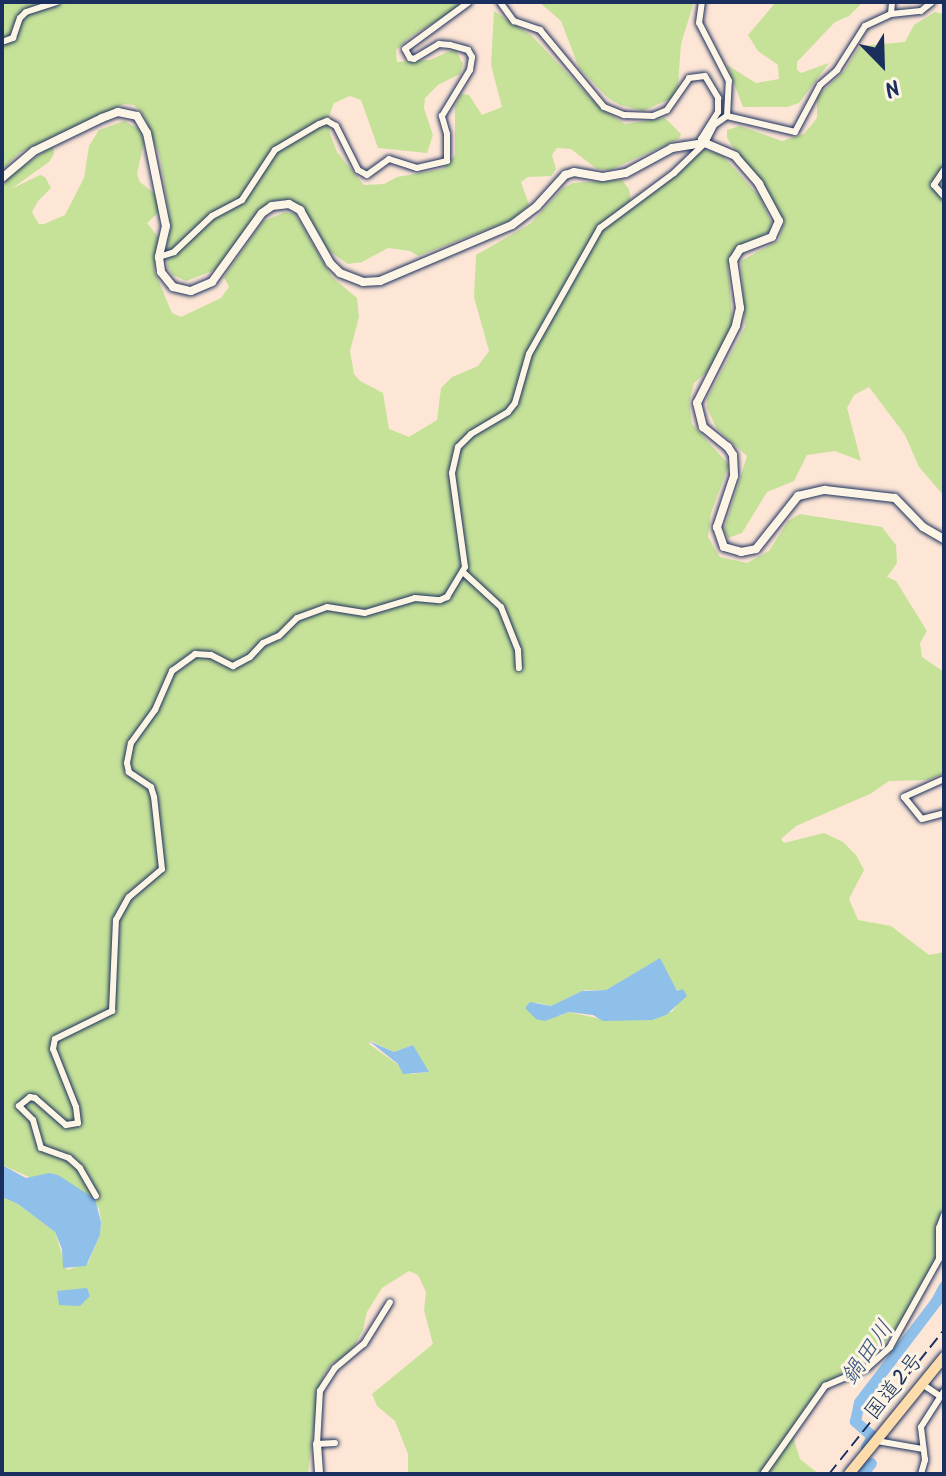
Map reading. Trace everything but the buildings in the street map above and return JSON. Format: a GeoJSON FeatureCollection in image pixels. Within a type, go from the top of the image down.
{"type":"FeatureCollection","features":[{"type":"Feature","properties":{"kind":"highway","name":"国道2号"},"geometry":{"type":"LineString","coordinates":[[852,1474],[944,1357]]}},
{"type":"Feature","properties":{"kind":"street"},"geometry":{"type":"LineString","coordinates":[[2,42],[13,38],[20,18],[26,12],[56,2]]}},
{"type":"Feature","properties":{"kind":"street"},"geometry":{"type":"LineString","coordinates":[[159,257],[174,252],[212,216],[242,200],[275,150],[327,121],[336,126],[358,170],[367,175],[389,159],[417,168],[447,161],[442,116],[470,70],[472,57],[468,50],[439,44],[414,59],[405,49],[469,2]]}},
{"type":"Feature","properties":{"kind":"street"},"geometry":{"type":"LineString","coordinates":[[500,2],[514,21],[540,30],[604,107],[624,115],[653,116],[667,110],[689,78],[705,76],[718,98],[718,112],[701,139],[735,156],[759,184],[779,221],[772,237],[740,249],[733,260],[740,308],[736,326],[697,403],[703,427],[728,447],[733,455],[734,476],[717,527],[724,547],[741,552],[756,549],[798,496],[825,490],[895,498],[923,527],[944,539]]}},
{"type":"Feature","properties":{"kind":"street"},"geometry":{"type":"LineString","coordinates":[[702,2],[699,23],[729,81],[727,116]]}},
{"type":"Feature","properties":{"kind":"street"},"geometry":{"type":"LineString","coordinates":[[891,14],[892,2]]}},
{"type":"Feature","properties":{"kind":"street"},"geometry":{"type":"LineString","coordinates":[[519,668],[518,650],[501,607],[464,573],[452,473],[458,447],[471,434],[508,412],[515,403],[529,354],[600,228],[653,192],[705,143],[714,125],[727,116],[795,132],[820,85],[837,70],[865,26],[891,14],[921,11],[932,2]]}},
{"type":"Feature","properties":{"kind":"street"},"geometry":{"type":"LineString","coordinates":[[2,178],[34,151],[102,118],[118,112],[137,116],[147,133],[166,226],[159,257],[161,272],[173,287],[203,289],[221,273],[262,213],[272,206],[289,204],[307,219],[330,263],[340,273],[363,282],[380,281],[512,225],[537,206],[565,175],[574,172],[603,177],[626,173],[672,148],[705,143]]}},
{"type":"Feature","properties":{"kind":"street"},"geometry":{"type":"LineString","coordinates":[[944,170],[934,185],[944,196]]}},
{"type":"Feature","properties":{"kind":"street"},"geometry":{"type":"LineString","coordinates":[[96,1196],[80,1168],[69,1158],[41,1148],[33,1120],[19,1106],[30,1097],[35,1098],[66,1125],[78,1123],[76,1107],[53,1049],[55,1039],[112,1011],[116,920],[129,897],[162,869],[151,787],[133,776],[127,763],[137,731],[155,710],[172,671],[195,654],[211,655],[233,666],[247,659],[263,643],[279,636],[297,618],[327,607],[365,613],[415,598],[440,600],[447,597],[464,573]]}},
{"type":"Feature","properties":{"kind":"street"},"geometry":{"type":"LineString","coordinates":[[944,779],[904,797],[922,819],[944,813]]}},
{"type":"Feature","properties":{"kind":"street"},"geometry":{"type":"LineString","coordinates":[[763,1474],[825,1386],[867,1368],[890,1347],[939,1259],[939,1228],[944,1215]]}},
{"type":"Feature","properties":{"kind":"street"},"geometry":{"type":"LineString","coordinates":[[319,1474],[320,1391],[335,1368],[364,1344],[390,1302]]}},
{"type":"Feature","properties":{"kind":"street"},"geometry":{"type":"LineString","coordinates":[[921,1474],[921,1427],[942,1394],[922,1384]]}},
{"type":"Feature","properties":{"kind":"street"},"geometry":{"type":"LineString","coordinates":[[877,1441],[923,1449]]}},
{"type":"Feature","properties":{"kind":"street"},"geometry":{"type":"LineString","coordinates":[[317,1444],[335,1443]]}},
{"type":"Feature","properties":{"kind":"green space"},"geometry":{"type":"Polygon","coordinates":[[[2,2],[462,2],[459,8],[411,36],[396,50],[397,62],[430,60],[452,50],[456,51],[463,64],[460,74],[438,85],[425,98],[424,108],[433,135],[427,153],[378,148],[361,100],[350,96],[334,103],[327,121],[330,134],[337,152],[364,185],[384,184],[397,177],[443,169],[455,155],[455,106],[461,94],[469,95],[482,115],[502,107],[491,65],[494,11],[532,36],[600,108],[625,124],[665,118],[681,134],[679,139],[610,170],[597,169],[571,149],[557,148],[552,155],[556,169],[551,176],[528,177],[521,182],[529,205],[514,219],[418,256],[410,251],[388,248],[362,262],[348,264],[329,251],[303,208],[291,200],[277,200],[269,203],[251,221],[215,270],[186,281],[173,275],[168,268],[166,249],[171,227],[160,157],[144,115],[134,105],[124,104],[19,153],[2,170],[2,2]]]}},
{"type":"Feature","properties":{"kind":"green space"},"geometry":{"type":"Polygon","coordinates":[[[539,2],[694,2],[681,44],[678,86],[672,98],[643,111],[608,98],[579,68],[561,21],[539,2]]]}},
{"type":"Feature","properties":{"kind":"green space"},"geometry":{"type":"Polygon","coordinates":[[[776,2],[863,2],[849,16],[835,22],[797,62],[797,70],[801,73],[829,63],[799,103],[787,107],[743,107],[727,65],[756,83],[779,79],[778,65],[758,51],[748,35],[776,2]]]}},
{"type":"Feature","properties":{"kind":"green space"},"geometry":{"type":"Polygon","coordinates":[[[935,12],[944,14],[944,496],[919,467],[905,435],[869,387],[854,395],[847,408],[861,461],[835,451],[807,455],[794,481],[767,492],[742,533],[728,538],[724,530],[747,456],[717,429],[707,408],[707,399],[745,327],[741,261],[779,240],[784,222],[727,138],[727,130],[740,126],[782,141],[804,134],[817,118],[817,97],[844,71],[860,46],[905,42],[914,25],[935,12]]]}},
{"type":"Feature","properties":{"kind":"green space"},"geometry":{"type":"Polygon","coordinates":[[[124,121],[139,129],[144,142],[137,174],[140,182],[155,194],[160,211],[147,223],[159,238],[154,270],[172,313],[181,317],[221,298],[229,287],[224,277],[263,221],[286,212],[295,214],[332,277],[357,298],[359,317],[350,351],[354,374],[360,381],[383,393],[389,429],[409,437],[437,420],[441,388],[452,377],[478,366],[489,351],[474,297],[476,255],[530,224],[563,188],[573,183],[622,180],[629,189],[631,202],[637,203],[649,196],[700,148],[723,156],[760,197],[771,222],[770,231],[731,254],[728,267],[733,328],[708,371],[694,383],[689,402],[692,424],[729,465],[711,513],[708,537],[720,557],[747,563],[769,551],[788,521],[800,514],[882,527],[896,545],[897,563],[887,577],[896,581],[927,631],[920,643],[922,657],[944,672],[944,773],[928,780],[889,781],[870,794],[796,826],[781,839],[784,843],[824,833],[843,842],[856,855],[864,870],[849,899],[858,920],[891,926],[929,955],[944,952],[944,1207],[936,1226],[935,1260],[905,1316],[875,1356],[825,1384],[795,1431],[794,1440],[800,1459],[819,1474],[408,1474],[408,1454],[395,1421],[377,1406],[372,1394],[433,1344],[424,1310],[426,1292],[418,1275],[409,1271],[382,1288],[367,1312],[363,1330],[349,1355],[332,1363],[324,1374],[318,1392],[308,1474],[2,1474],[2,1197],[18,1204],[55,1232],[67,1270],[88,1263],[100,1235],[101,1221],[99,1208],[2,1165],[2,188],[8,177],[53,145],[54,154],[49,162],[11,189],[40,175],[45,177],[51,188],[38,201],[32,212],[34,216],[39,224],[44,224],[65,215],[84,178],[89,146],[99,130],[124,121]],[[649,965],[606,990],[585,990],[551,1006],[535,1002],[560,1016],[569,1012],[601,1019],[672,1012],[680,1000],[678,991],[649,965]],[[371,1041],[369,1044],[411,1074],[428,1072],[413,1045],[394,1052],[371,1041]]]}},
{"type":"Feature","properties":{"kind":"water"},"geometry":{"type":"Polygon","coordinates":[[[660,958],[677,991],[683,989],[687,996],[666,1015],[652,1020],[603,1021],[593,1015],[569,1012],[545,1021],[536,1019],[525,1008],[530,1002],[551,1006],[582,991],[606,990],[660,958]]]}},
{"type":"Feature","properties":{"kind":"water"},"geometry":{"type":"Polygon","coordinates":[[[369,1041],[394,1052],[413,1045],[429,1072],[403,1074],[398,1064],[369,1041]]]}},
{"type":"Feature","properties":{"kind":"water"},"geometry":{"type":"Polygon","coordinates":[[[2,1165],[26,1178],[49,1173],[58,1175],[95,1199],[101,1222],[100,1235],[86,1266],[63,1268],[62,1249],[55,1232],[18,1204],[2,1197],[2,1165]]]}},
{"type":"Feature","properties":{"kind":"water"},"geometry":{"type":"Polygon","coordinates":[[[87,1288],[90,1296],[80,1306],[59,1305],[57,1291],[87,1288]]]}},
{"type":"Feature","properties":{"kind":"waterway","name":"鍋田川"},"geometry":{"type":"LineString","coordinates":[[866,1447],[872,1436],[855,1421],[859,1402],[936,1301],[944,1286]]}},
{"type":"Feature","properties":{"kind":"waterway","name":"鍋田川"},"geometry":{"type":"LineString","coordinates":[[862,1474],[871,1463]]}},
{"type":"Feature","properties":{"kind":"railway"},"geometry":{"type":"LineString","coordinates":[[829,1474],[944,1330]]}}]}
